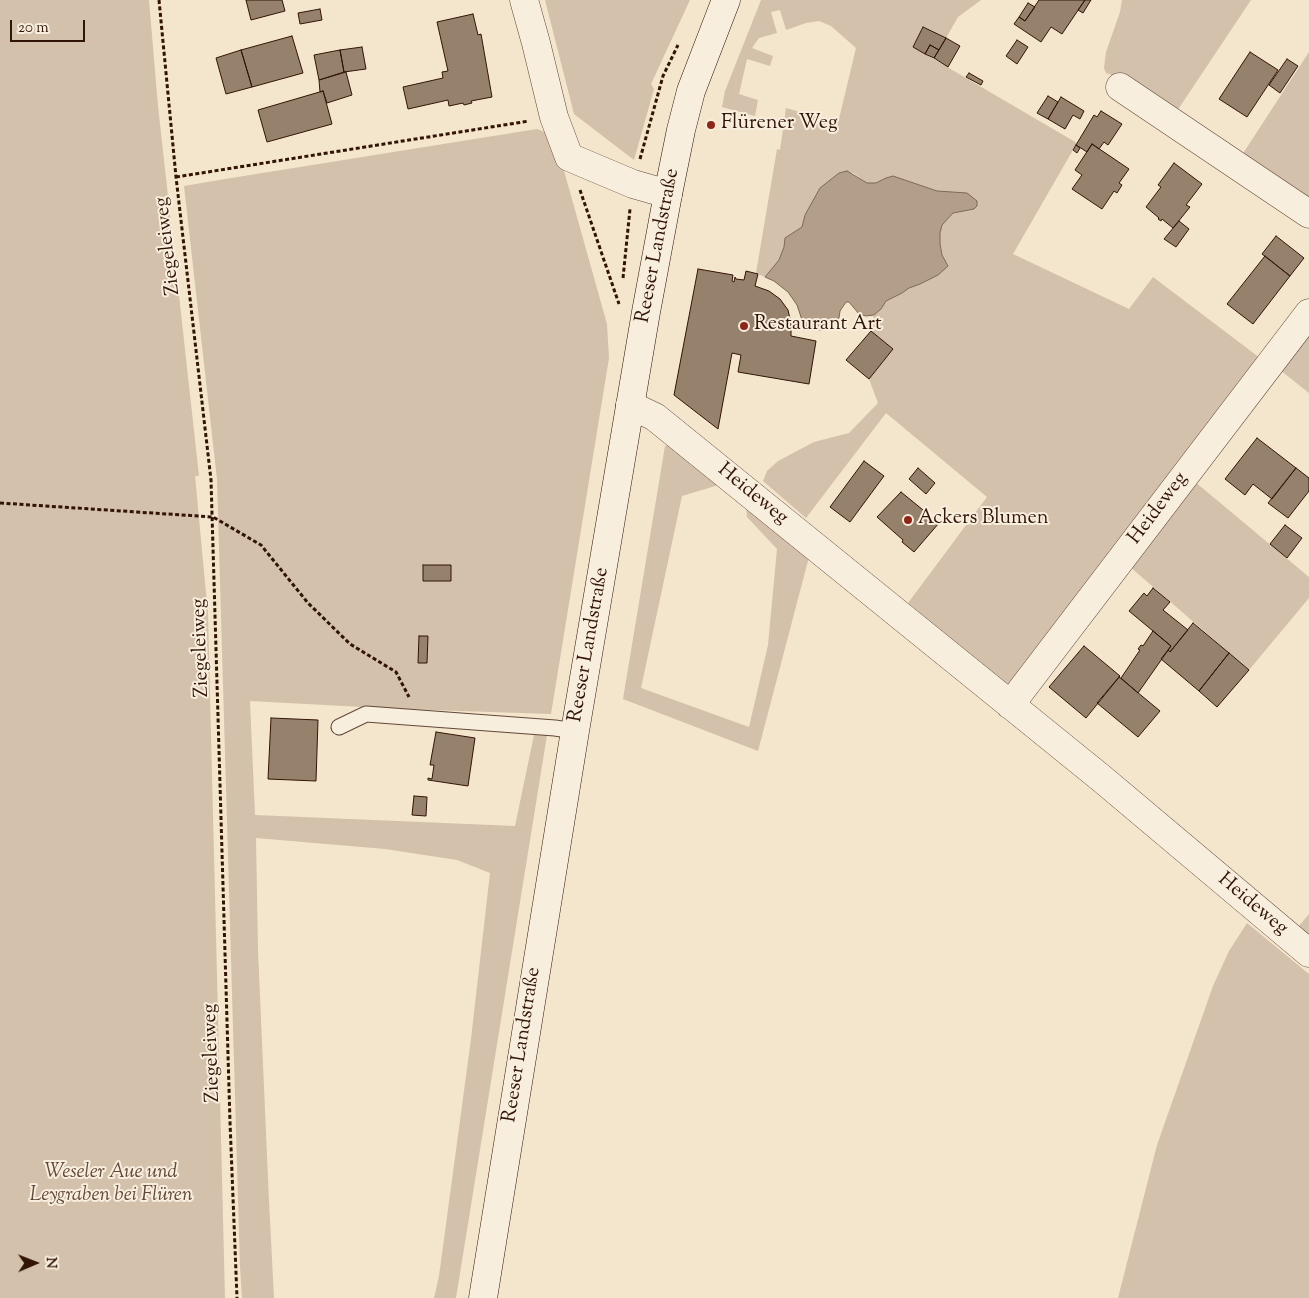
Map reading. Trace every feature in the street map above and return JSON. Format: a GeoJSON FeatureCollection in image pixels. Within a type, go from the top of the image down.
{"type":"FeatureCollection","features":[{"type":"Feature","properties":{"kind":"street"},"geometry":{"type":"LineString","coordinates":[[524,0],[554,117],[569,156],[633,184],[668,194]]}},
{"type":"Feature","properties":{"kind":"street","name":"Reeser Landstraße"},"geometry":{"type":"LineString","coordinates":[[482,1298],[647,303],[681,130],[691,91],[726,0]]}},
{"type":"Feature","properties":{"kind":"street"},"geometry":{"type":"LineString","coordinates":[[1120,88],[1309,214]]}},
{"type":"Feature","properties":{"kind":"street","name":"Heideweg"},"geometry":{"type":"LineString","coordinates":[[1010,705],[1309,313]]}},
{"type":"Feature","properties":{"kind":"street","name":"Heideweg"},"geometry":{"type":"LineString","coordinates":[[630,405],[655,416],[1100,778],[1309,953]]}},
{"type":"Feature","properties":{"kind":"lane"},"geometry":{"type":"LineString","coordinates":[[339,727],[366,714],[545,727],[575,731]]}},
{"type":"Feature","properties":{"kind":"path","name":"Ziegeleiweg"},"geometry":{"type":"LineString","coordinates":[[159,0],[176,177],[211,480],[237,1298]]}},
{"type":"Feature","properties":{"kind":"path"},"geometry":{"type":"LineString","coordinates":[[176,177],[554,117]]}},
{"type":"Feature","properties":{"kind":"path"},"geometry":{"type":"LineString","coordinates":[[569,156],[620,307]]}},
{"type":"Feature","properties":{"kind":"path"},"geometry":{"type":"LineString","coordinates":[[0,503],[213,517],[261,545],[308,603],[350,644],[396,672],[409,697],[404,717]]}},
{"type":"Feature","properties":{"kind":"green space","name":"Weseler Aue und Leygraben bei Flüren"},"geometry":{"type":"Polygon","coordinates":[[[0,0],[149,0],[158,106],[199,476],[195,476],[208,614],[225,1298],[0,1298],[0,0]]]}},
{"type":"Feature","properties":{"kind":"green space"},"geometry":{"type":"Polygon","coordinates":[[[545,0],[690,0],[651,84],[654,89],[634,160],[574,114],[545,0]]]}},
{"type":"Feature","properties":{"kind":"green space"},"geometry":{"type":"Polygon","coordinates":[[[761,0],[981,0],[958,17],[946,38],[923,27],[913,47],[1077,143],[1013,254],[1129,309],[1153,277],[1260,358],[1008,686],[908,603],[987,497],[886,413],[806,518],[763,481],[767,471],[778,461],[814,442],[849,433],[878,403],[869,379],[893,349],[871,331],[874,315],[886,301],[930,279],[948,265],[942,255],[940,244],[942,225],[953,213],[974,209],[967,193],[937,191],[893,176],[876,183],[867,183],[853,173],[839,173],[820,188],[805,215],[802,227],[785,238],[779,260],[765,277],[756,273],[777,149],[780,150],[786,108],[838,123],[856,48],[831,26],[819,21],[786,30],[780,10],[771,12],[777,33],[759,38],[752,48],[773,56],[770,66],[747,59],[739,94],[758,100],[755,116],[722,107],[725,91],[761,0]]]}},
{"type":"Feature","properties":{"kind":"green space"},"geometry":{"type":"Polygon","coordinates":[[[1122,0],[1251,0],[1177,111],[1118,73],[1112,75],[1106,73],[1104,68],[1106,52],[1120,12],[1122,0]]]}},
{"type":"Feature","properties":{"kind":"green space"},"geometry":{"type":"Polygon","coordinates":[[[1309,52],[1309,199],[1242,155],[1309,52]]]}},
{"type":"Feature","properties":{"kind":"green space"},"geometry":{"type":"Polygon","coordinates":[[[537,129],[553,135],[559,153],[607,324],[609,358],[551,714],[400,709],[250,701],[255,815],[515,826],[535,730],[547,735],[456,1298],[434,1298],[439,1276],[471,1039],[490,873],[457,860],[385,849],[256,838],[258,951],[274,1298],[242,1298],[217,479],[184,186],[537,129]],[[423,565],[424,581],[451,581],[451,565],[423,565]]]}},
{"type":"Feature","properties":{"kind":"green space"},"geometry":{"type":"Polygon","coordinates":[[[1309,332],[1309,393],[1280,370],[1309,332]]]}},
{"type":"Feature","properties":{"kind":"green space"},"geometry":{"type":"Polygon","coordinates":[[[674,444],[722,484],[682,496],[641,688],[749,727],[768,645],[777,549],[747,517],[746,505],[809,557],[758,751],[623,699],[665,446],[674,444]]]}},
{"type":"Feature","properties":{"kind":"green space"},"geometry":{"type":"Polygon","coordinates":[[[1194,481],[1309,577],[1309,598],[1249,670],[1129,566],[1194,481]]]}},
{"type":"Feature","properties":{"kind":"green space"},"geometry":{"type":"Polygon","coordinates":[[[1309,914],[1309,944],[1294,932],[1309,914]]]}},
{"type":"Feature","properties":{"kind":"green space"},"geometry":{"type":"Polygon","coordinates":[[[1247,923],[1309,974],[1309,1298],[1118,1298],[1157,1145],[1213,986],[1229,951],[1247,923]]]}},
{"type":"Feature","properties":{"kind":"shaded area"},"geometry":{"type":"Polygon","coordinates":[[[847,171],[867,183],[876,183],[893,176],[937,191],[967,193],[977,201],[977,206],[974,209],[953,213],[942,225],[940,244],[942,255],[948,266],[938,275],[886,301],[874,315],[866,316],[859,314],[849,302],[846,302],[840,311],[839,318],[824,330],[803,330],[797,305],[788,292],[774,281],[765,277],[779,260],[785,238],[802,227],[805,215],[820,188],[839,173],[847,171]]]}},
{"type":"Feature","properties":{"kind":"building"},"geometry":{"type":"Polygon","coordinates":[[[246,0],[282,0],[285,11],[251,20],[246,0]]]}},
{"type":"Feature","properties":{"kind":"building"},"geometry":{"type":"Polygon","coordinates":[[[1039,0],[1085,0],[1062,34],[1051,27],[1041,42],[1014,24],[1019,17],[1025,21],[1039,0]]]}},
{"type":"Feature","properties":{"kind":"building"},"geometry":{"type":"Polygon","coordinates":[[[1085,0],[1091,0],[1083,13],[1078,10],[1085,0]]]}},
{"type":"Feature","properties":{"kind":"building"},"geometry":{"type":"Polygon","coordinates":[[[1028,3],[1035,7],[1025,21],[1019,17],[1028,3]]]}},
{"type":"Feature","properties":{"kind":"building"},"geometry":{"type":"Polygon","coordinates":[[[320,9],[322,20],[300,24],[298,13],[320,9]]]}},
{"type":"Feature","properties":{"kind":"building"},"geometry":{"type":"Polygon","coordinates":[[[473,14],[478,35],[481,34],[492,97],[471,101],[472,103],[464,105],[463,103],[449,106],[448,100],[408,109],[403,87],[443,78],[442,72],[448,71],[437,22],[473,14]]]}},
{"type":"Feature","properties":{"kind":"building"},"geometry":{"type":"Polygon","coordinates":[[[923,27],[946,38],[939,50],[930,45],[925,54],[913,47],[923,27]]]}},
{"type":"Feature","properties":{"kind":"building"},"geometry":{"type":"Polygon","coordinates":[[[292,36],[303,73],[252,87],[241,50],[292,36]]]}},
{"type":"Feature","properties":{"kind":"building"},"geometry":{"type":"Polygon","coordinates":[[[946,38],[960,46],[948,67],[934,58],[946,38]]]}},
{"type":"Feature","properties":{"kind":"building"},"geometry":{"type":"Polygon","coordinates":[[[1017,40],[1028,47],[1017,64],[1006,56],[1017,40]]]}},
{"type":"Feature","properties":{"kind":"building"},"geometry":{"type":"Polygon","coordinates":[[[930,45],[939,50],[934,58],[925,54],[930,45]]]}},
{"type":"Feature","properties":{"kind":"building"},"geometry":{"type":"Polygon","coordinates":[[[362,47],[366,69],[344,72],[340,50],[362,47]]]}},
{"type":"Feature","properties":{"kind":"building"},"geometry":{"type":"Polygon","coordinates":[[[241,50],[252,87],[226,94],[216,58],[241,50]]]}},
{"type":"Feature","properties":{"kind":"building"},"geometry":{"type":"Polygon","coordinates":[[[340,50],[344,72],[319,80],[314,55],[340,50]]]}},
{"type":"Feature","properties":{"kind":"building"},"geometry":{"type":"Polygon","coordinates":[[[1250,52],[1278,70],[1247,117],[1219,99],[1250,52]]]}},
{"type":"Feature","properties":{"kind":"building"},"geometry":{"type":"Polygon","coordinates":[[[1287,59],[1298,66],[1280,93],[1269,85],[1287,59]]]}},
{"type":"Feature","properties":{"kind":"building"},"geometry":{"type":"Polygon","coordinates":[[[346,72],[352,95],[327,103],[323,91],[320,92],[319,80],[346,72]]]}},
{"type":"Feature","properties":{"kind":"building"},"geometry":{"type":"Polygon","coordinates":[[[969,73],[983,81],[981,85],[966,77],[969,73]]]}},
{"type":"Feature","properties":{"kind":"building"},"geometry":{"type":"Polygon","coordinates":[[[323,91],[332,124],[267,142],[258,110],[323,91]]]}},
{"type":"Feature","properties":{"kind":"building"},"geometry":{"type":"Polygon","coordinates":[[[1048,96],[1058,102],[1048,119],[1037,113],[1048,96]]]}},
{"type":"Feature","properties":{"kind":"building"},"geometry":{"type":"Polygon","coordinates":[[[1061,97],[1084,111],[1080,119],[1073,115],[1065,129],[1048,119],[1061,97]]]}},
{"type":"Feature","properties":{"kind":"building"},"geometry":{"type":"Polygon","coordinates":[[[1101,111],[1122,124],[1108,145],[1104,142],[1099,149],[1092,144],[1087,152],[1076,145],[1094,115],[1097,117],[1101,111]]]}},
{"type":"Feature","properties":{"kind":"building"},"geometry":{"type":"Polygon","coordinates":[[[1092,144],[1129,169],[1119,183],[1122,185],[1117,193],[1114,191],[1102,209],[1072,189],[1082,175],[1075,170],[1092,144]]]}},
{"type":"Feature","properties":{"kind":"building"},"geometry":{"type":"Polygon","coordinates":[[[1076,145],[1080,148],[1077,153],[1073,150],[1076,145]]]}},
{"type":"Feature","properties":{"kind":"building"},"geometry":{"type":"Polygon","coordinates":[[[1174,163],[1202,184],[1186,205],[1190,207],[1173,228],[1162,219],[1161,221],[1158,219],[1146,207],[1161,187],[1158,185],[1174,163]]]}},
{"type":"Feature","properties":{"kind":"building"},"geometry":{"type":"Polygon","coordinates":[[[1179,221],[1189,229],[1176,247],[1164,239],[1179,221]]]}},
{"type":"Feature","properties":{"kind":"building"},"geometry":{"type":"Polygon","coordinates":[[[1276,236],[1304,258],[1290,276],[1262,254],[1276,236]]]}},
{"type":"Feature","properties":{"kind":"building"},"geometry":{"type":"Polygon","coordinates":[[[1265,256],[1290,276],[1253,324],[1227,304],[1265,256]]]}},
{"type":"Feature","properties":{"kind":"building"},"geometry":{"type":"Polygon","coordinates":[[[698,269],[733,275],[732,281],[734,282],[735,277],[736,279],[744,280],[746,271],[758,274],[755,286],[769,291],[780,299],[788,310],[791,336],[816,341],[809,384],[738,372],[741,355],[732,353],[718,429],[674,395],[698,269]]]}},
{"type":"Feature","properties":{"kind":"building"},"geometry":{"type":"Polygon","coordinates":[[[871,331],[893,349],[869,379],[846,360],[871,331]]]}},
{"type":"Feature","properties":{"kind":"building"},"geometry":{"type":"Polygon","coordinates":[[[1257,438],[1296,468],[1272,499],[1253,484],[1245,495],[1225,479],[1257,438]]]}},
{"type":"Feature","properties":{"kind":"building"},"geometry":{"type":"Polygon","coordinates":[[[864,461],[884,476],[850,522],[830,507],[864,461]]]}},
{"type":"Feature","properties":{"kind":"building"},"geometry":{"type":"Polygon","coordinates":[[[918,468],[935,483],[926,494],[909,479],[918,468]]]}},
{"type":"Feature","properties":{"kind":"building"},"geometry":{"type":"Polygon","coordinates":[[[1296,468],[1309,478],[1309,491],[1288,518],[1268,503],[1296,468]]]}},
{"type":"Feature","properties":{"kind":"building","name":"Ackers Blumen"},"geometry":{"type":"Polygon","coordinates":[[[901,492],[939,523],[914,552],[877,517],[901,492]]]}},
{"type":"Feature","properties":{"kind":"building"},"geometry":{"type":"Polygon","coordinates":[[[1285,525],[1302,538],[1287,558],[1270,544],[1285,525]]]}},
{"type":"Feature","properties":{"kind":"building"},"geometry":{"type":"Polygon","coordinates":[[[423,565],[451,565],[451,581],[423,581],[423,565]]]}},
{"type":"Feature","properties":{"kind":"building"},"geometry":{"type":"Polygon","coordinates":[[[1153,588],[1170,602],[1163,610],[1188,630],[1170,652],[1168,650],[1171,646],[1129,611],[1144,593],[1147,596],[1153,588]]]}},
{"type":"Feature","properties":{"kind":"building"},"geometry":{"type":"Polygon","coordinates":[[[1193,623],[1229,653],[1199,691],[1161,659],[1168,650],[1170,652],[1193,623]]]}},
{"type":"Feature","properties":{"kind":"building"},"geometry":{"type":"Polygon","coordinates":[[[1153,631],[1171,646],[1138,693],[1121,678],[1140,650],[1138,649],[1141,645],[1143,646],[1153,631]]]}},
{"type":"Feature","properties":{"kind":"building"},"geometry":{"type":"Polygon","coordinates":[[[419,636],[428,636],[427,663],[418,663],[419,636]]]}},
{"type":"Feature","properties":{"kind":"building"},"geometry":{"type":"Polygon","coordinates":[[[1084,646],[1120,676],[1086,718],[1049,687],[1084,646]]]}},
{"type":"Feature","properties":{"kind":"building"},"geometry":{"type":"Polygon","coordinates":[[[1229,653],[1249,670],[1217,707],[1199,691],[1229,653]]]}},
{"type":"Feature","properties":{"kind":"building"},"geometry":{"type":"Polygon","coordinates":[[[1119,677],[1160,711],[1138,737],[1097,703],[1119,677]]]}},
{"type":"Feature","properties":{"kind":"building"},"geometry":{"type":"Polygon","coordinates":[[[271,718],[318,720],[316,781],[268,779],[271,718]]]}},
{"type":"Feature","properties":{"kind":"building"},"geometry":{"type":"Polygon","coordinates":[[[436,732],[475,738],[468,786],[428,780],[428,778],[432,779],[434,765],[430,765],[436,732]]]}},
{"type":"Feature","properties":{"kind":"building"},"geometry":{"type":"Polygon","coordinates":[[[414,796],[427,797],[426,816],[412,815],[414,796]]]}},
{"type":"Feature","properties":{"kind":"place","name":"Flürener Weg"},"geometry":{"type":"Point","coordinates":[711,125]}},
{"type":"Feature","properties":{"kind":"place","name":"Restaurant Art"},"geometry":{"type":"Point","coordinates":[744,326]}},
{"type":"Feature","properties":{"kind":"place","name":"Ackers Blumen"},"geometry":{"type":"Point","coordinates":[908,520]}}]}
